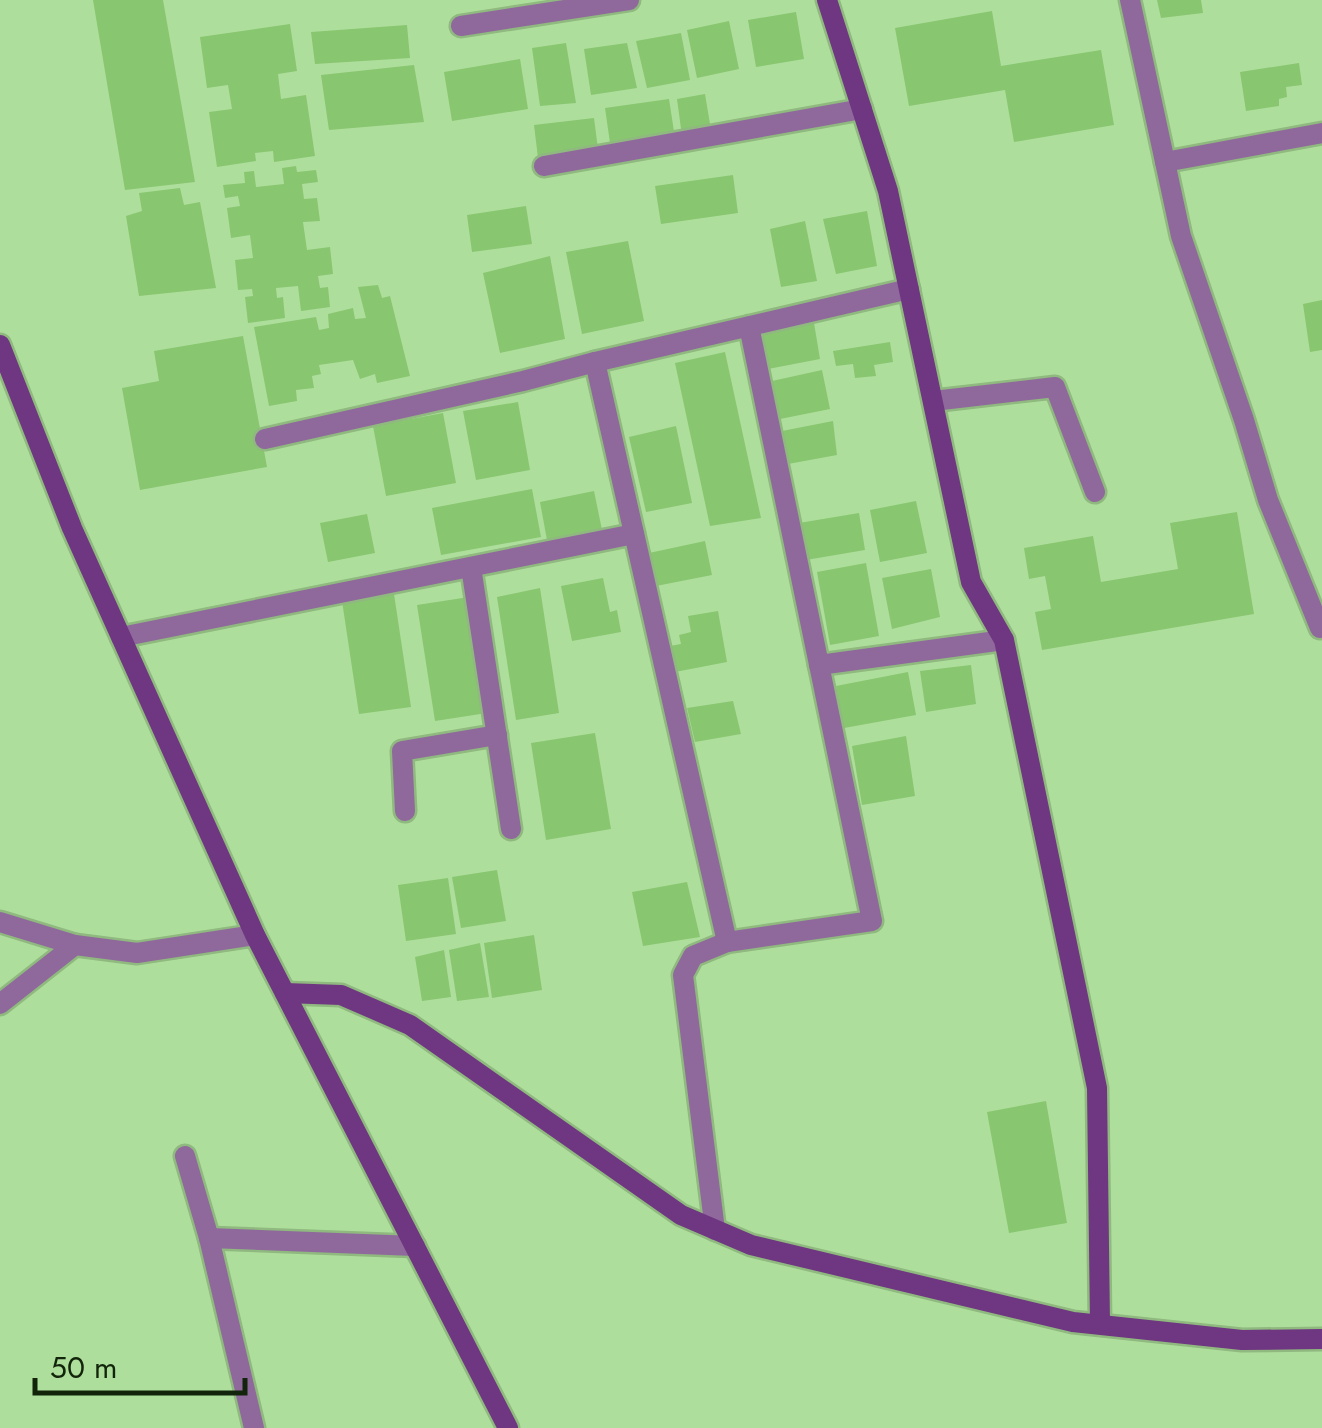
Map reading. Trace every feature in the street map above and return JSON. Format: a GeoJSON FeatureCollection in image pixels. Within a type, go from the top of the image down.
{"type":"FeatureCollection","features":[{"type":"Feature","properties":{"kind":"street"},"geometry":{"type":"LineString","coordinates":[[461,26],[625,0]]}},
{"type":"Feature","properties":{"kind":"street"},"geometry":{"type":"LineString","coordinates":[[827,0],[888,191],[972,582],[1004,640],[1097,1088],[1100,1324]]}},
{"type":"Feature","properties":{"kind":"street"},"geometry":{"type":"LineString","coordinates":[[1130,0],[1181,236],[1268,500],[1320,628]]}},
{"type":"Feature","properties":{"kind":"street"},"geometry":{"type":"LineString","coordinates":[[544,166],[862,109]]}},
{"type":"Feature","properties":{"kind":"street"},"geometry":{"type":"LineString","coordinates":[[1166,162],[1322,133]]}},
{"type":"Feature","properties":{"kind":"street"},"geometry":{"type":"LineString","coordinates":[[265,439],[909,290]]}},
{"type":"Feature","properties":{"kind":"street"},"geometry":{"type":"LineString","coordinates":[[715,1230],[683,976],[693,956],[728,942],[872,921],[749,326]]}},
{"type":"Feature","properties":{"kind":"street"},"geometry":{"type":"LineString","coordinates":[[0,345],[72,528],[255,936],[508,1428]]}},
{"type":"Feature","properties":{"kind":"street"},"geometry":{"type":"LineString","coordinates":[[595,362],[728,942]]}},
{"type":"Feature","properties":{"kind":"street"},"geometry":{"type":"LineString","coordinates":[[933,401],[1055,387],[1095,492]]}},
{"type":"Feature","properties":{"kind":"street"},"geometry":{"type":"LineString","coordinates":[[121,637],[634,534]]}},
{"type":"Feature","properties":{"kind":"street"},"geometry":{"type":"LineString","coordinates":[[472,567],[511,829]]}},
{"type":"Feature","properties":{"kind":"street"},"geometry":{"type":"LineString","coordinates":[[819,666],[1004,640]]}},
{"type":"Feature","properties":{"kind":"street"},"geometry":{"type":"LineString","coordinates":[[405,811],[402,751],[497,735]]}},
{"type":"Feature","properties":{"kind":"street"},"geometry":{"type":"LineString","coordinates":[[0,922],[76,945],[137,952],[255,936]]}},
{"type":"Feature","properties":{"kind":"street"},"geometry":{"type":"LineString","coordinates":[[0,1004],[76,945]]}},
{"type":"Feature","properties":{"kind":"street"},"geometry":{"type":"LineString","coordinates":[[284,994],[342,994],[410,1025],[680,1215],[751,1246],[1073,1322],[1242,1340],[1322,1339]]}},
{"type":"Feature","properties":{"kind":"street"},"geometry":{"type":"LineString","coordinates":[[186,1156],[254,1428]]}},
{"type":"Feature","properties":{"kind":"street"},"geometry":{"type":"LineString","coordinates":[[209,1238],[414,1246]]}},
{"type":"Feature","properties":{"kind":"building"},"geometry":{"type":"Polygon","coordinates":[[[93,0],[163,0],[195,182],[125,190],[93,0]]]}},
{"type":"Feature","properties":{"kind":"building"},"geometry":{"type":"Polygon","coordinates":[[[1157,0],[1201,0],[1203,13],[1161,18],[1157,0]]]}},
{"type":"Feature","properties":{"kind":"building"},"geometry":{"type":"Polygon","coordinates":[[[992,11],[1001,66],[1101,50],[1114,125],[1014,142],[1005,90],[909,106],[895,28],[992,11]]]}},
{"type":"Feature","properties":{"kind":"building"},"geometry":{"type":"Polygon","coordinates":[[[796,12],[804,59],[756,67],[748,20],[796,12]]]}},
{"type":"Feature","properties":{"kind":"building"},"geometry":{"type":"Polygon","coordinates":[[[729,21],[739,69],[697,78],[687,30],[729,21]]]}},
{"type":"Feature","properties":{"kind":"building"},"geometry":{"type":"Polygon","coordinates":[[[290,24],[297,71],[278,74],[281,99],[306,95],[315,156],[274,162],[273,151],[255,153],[256,161],[217,167],[209,112],[232,109],[228,85],[207,88],[200,37],[290,24]]]}},
{"type":"Feature","properties":{"kind":"building"},"geometry":{"type":"Polygon","coordinates":[[[407,25],[410,58],[315,64],[311,32],[407,25]]]}},
{"type":"Feature","properties":{"kind":"building"},"geometry":{"type":"Polygon","coordinates":[[[681,33],[690,80],[647,88],[636,41],[681,33]]]}},
{"type":"Feature","properties":{"kind":"building"},"geometry":{"type":"Polygon","coordinates":[[[566,43],[576,103],[540,106],[532,48],[566,43]]]}},
{"type":"Feature","properties":{"kind":"building"},"geometry":{"type":"Polygon","coordinates":[[[627,43],[637,88],[591,95],[584,49],[627,43]]]}},
{"type":"Feature","properties":{"kind":"building"},"geometry":{"type":"Polygon","coordinates":[[[520,59],[528,109],[452,121],[444,72],[520,59]]]}},
{"type":"Feature","properties":{"kind":"building"},"geometry":{"type":"Polygon","coordinates":[[[1299,63],[1302,85],[1286,87],[1287,97],[1279,99],[1279,106],[1246,111],[1240,72],[1299,63]]]}},
{"type":"Feature","properties":{"kind":"building"},"geometry":{"type":"Polygon","coordinates":[[[414,65],[424,122],[329,130],[321,75],[414,65]]]}},
{"type":"Feature","properties":{"kind":"building"},"geometry":{"type":"Polygon","coordinates":[[[705,94],[711,130],[682,136],[677,99],[705,94]]]}},
{"type":"Feature","properties":{"kind":"building"},"geometry":{"type":"Polygon","coordinates":[[[669,99],[675,138],[611,150],[605,108],[669,99]]]}},
{"type":"Feature","properties":{"kind":"building"},"geometry":{"type":"Polygon","coordinates":[[[594,118],[598,149],[538,158],[534,125],[594,118]]]}},
{"type":"Feature","properties":{"kind":"building"},"geometry":{"type":"Polygon","coordinates":[[[296,166],[297,172],[316,170],[318,182],[302,184],[304,199],[317,198],[320,221],[303,222],[307,250],[330,247],[333,274],[318,276],[320,288],[328,287],[330,307],[301,311],[298,286],[276,288],[277,298],[283,297],[285,318],[248,323],[245,297],[253,296],[252,289],[238,290],[235,260],[253,258],[250,235],[231,238],[227,208],[240,206],[238,196],[225,198],[223,185],[245,183],[244,172],[254,171],[256,187],[284,184],[282,168],[296,166]]]}},
{"type":"Feature","properties":{"kind":"building"},"geometry":{"type":"Polygon","coordinates":[[[733,175],[738,213],[661,224],[655,186],[733,175]]]}},
{"type":"Feature","properties":{"kind":"building"},"geometry":{"type":"Polygon","coordinates":[[[180,188],[184,205],[200,202],[216,288],[139,296],[126,216],[142,211],[139,193],[180,188]]]}},
{"type":"Feature","properties":{"kind":"building"},"geometry":{"type":"Polygon","coordinates":[[[526,206],[532,244],[472,252],[467,215],[526,206]]]}},
{"type":"Feature","properties":{"kind":"building"},"geometry":{"type":"Polygon","coordinates":[[[867,211],[877,266],[836,274],[823,219],[867,211]]]}},
{"type":"Feature","properties":{"kind":"building"},"geometry":{"type":"Polygon","coordinates":[[[805,221],[817,281],[781,287],[770,229],[805,221]]]}},
{"type":"Feature","properties":{"kind":"building"},"geometry":{"type":"Polygon","coordinates":[[[628,241],[644,321],[582,334],[566,252],[628,241]]]}},
{"type":"Feature","properties":{"kind":"building"},"geometry":{"type":"Polygon","coordinates":[[[550,256],[565,339],[500,353],[483,273],[550,256]]]}},
{"type":"Feature","properties":{"kind":"building"},"geometry":{"type":"Polygon","coordinates":[[[378,285],[382,298],[390,296],[410,376],[377,383],[375,374],[360,379],[353,360],[319,365],[321,374],[312,376],[314,388],[296,390],[297,401],[269,406],[254,327],[316,317],[319,330],[329,328],[328,314],[353,308],[355,319],[366,318],[358,287],[378,285]]]}},
{"type":"Feature","properties":{"kind":"building"},"geometry":{"type":"Polygon","coordinates":[[[1322,300],[1322,350],[1310,352],[1303,304],[1322,300]]]}},
{"type":"Feature","properties":{"kind":"building"},"geometry":{"type":"Polygon","coordinates":[[[814,323],[820,359],[768,369],[761,334],[814,323]]]}},
{"type":"Feature","properties":{"kind":"building"},"geometry":{"type":"Polygon","coordinates":[[[243,336],[267,467],[140,490],[122,388],[159,381],[154,351],[243,336]]]}},
{"type":"Feature","properties":{"kind":"building"},"geometry":{"type":"Polygon","coordinates":[[[890,342],[893,362],[874,365],[876,376],[855,378],[853,364],[836,366],[833,351],[890,342]]]}},
{"type":"Feature","properties":{"kind":"building"},"geometry":{"type":"Polygon","coordinates":[[[725,352],[761,518],[710,526],[675,363],[725,352]]]}},
{"type":"Feature","properties":{"kind":"building"},"geometry":{"type":"Polygon","coordinates":[[[822,370],[830,409],[780,419],[772,381],[822,370]]]}},
{"type":"Feature","properties":{"kind":"building"},"geometry":{"type":"Polygon","coordinates":[[[518,402],[530,470],[476,480],[463,411],[518,402]]]}},
{"type":"Feature","properties":{"kind":"building"},"geometry":{"type":"Polygon","coordinates":[[[443,413],[456,483],[386,496],[373,426],[443,413]]]}},
{"type":"Feature","properties":{"kind":"building"},"geometry":{"type":"Polygon","coordinates":[[[833,421],[837,455],[788,464],[782,431],[833,421]]]}},
{"type":"Feature","properties":{"kind":"building"},"geometry":{"type":"Polygon","coordinates":[[[676,426],[692,503],[646,512],[629,437],[676,426]]]}},
{"type":"Feature","properties":{"kind":"building"},"geometry":{"type":"Polygon","coordinates":[[[532,489],[541,537],[441,555],[432,508],[532,489]]]}},
{"type":"Feature","properties":{"kind":"building"},"geometry":{"type":"Polygon","coordinates":[[[594,491],[602,530],[547,540],[540,502],[594,491]]]}},
{"type":"Feature","properties":{"kind":"building"},"geometry":{"type":"Polygon","coordinates":[[[916,501],[927,553],[880,562],[870,510],[916,501]]]}},
{"type":"Feature","properties":{"kind":"building"},"geometry":{"type":"Polygon","coordinates":[[[1237,512],[1254,614],[1042,650],[1035,612],[1051,609],[1045,576],[1029,579],[1024,548],[1093,536],[1101,582],[1178,569],[1170,523],[1237,512]]]}},
{"type":"Feature","properties":{"kind":"building"},"geometry":{"type":"Polygon","coordinates":[[[859,513],[865,550],[806,560],[799,523],[859,513]]]}},
{"type":"Feature","properties":{"kind":"building"},"geometry":{"type":"Polygon","coordinates":[[[367,514],[375,553],[328,562],[320,523],[367,514]]]}},
{"type":"Feature","properties":{"kind":"building"},"geometry":{"type":"Polygon","coordinates":[[[705,541],[712,575],[656,586],[649,553],[705,541]]]}},
{"type":"Feature","properties":{"kind":"building"},"geometry":{"type":"Polygon","coordinates":[[[866,563],[879,636],[830,645],[817,572],[866,563]]]}},
{"type":"Feature","properties":{"kind":"building"},"geometry":{"type":"Polygon","coordinates":[[[931,569],[940,617],[892,629],[882,578],[931,569]]]}},
{"type":"Feature","properties":{"kind":"building"},"geometry":{"type":"Polygon","coordinates":[[[603,578],[610,612],[617,610],[621,632],[572,641],[561,586],[603,578]]]}},
{"type":"Feature","properties":{"kind":"building"},"geometry":{"type":"Polygon","coordinates":[[[540,588],[559,713],[516,720],[497,597],[540,588]]]}},
{"type":"Feature","properties":{"kind":"building"},"geometry":{"type":"Polygon","coordinates":[[[394,594],[411,707],[359,714],[342,601],[394,594]]]}},
{"type":"Feature","properties":{"kind":"building"},"geometry":{"type":"Polygon","coordinates":[[[469,597],[487,713],[435,721],[417,605],[469,597]]]}},
{"type":"Feature","properties":{"kind":"building"},"geometry":{"type":"Polygon","coordinates":[[[718,611],[727,662],[675,672],[670,646],[681,644],[679,635],[691,632],[688,616],[718,611]]]}},
{"type":"Feature","properties":{"kind":"building"},"geometry":{"type":"Polygon","coordinates":[[[971,665],[976,704],[926,712],[920,671],[971,665]]]}},
{"type":"Feature","properties":{"kind":"building"},"geometry":{"type":"Polygon","coordinates":[[[908,672],[916,715],[844,728],[836,686],[908,672]]]}},
{"type":"Feature","properties":{"kind":"building"},"geometry":{"type":"Polygon","coordinates":[[[733,701],[741,734],[695,742],[687,708],[733,701]]]}},
{"type":"Feature","properties":{"kind":"building"},"geometry":{"type":"Polygon","coordinates":[[[595,733],[611,829],[546,840],[531,743],[595,733]]]}},
{"type":"Feature","properties":{"kind":"building"},"geometry":{"type":"Polygon","coordinates":[[[906,736],[915,796],[862,805],[852,746],[906,736]]]}},
{"type":"Feature","properties":{"kind":"building"},"geometry":{"type":"Polygon","coordinates":[[[497,870],[506,921],[461,928],[452,877],[497,870]]]}},
{"type":"Feature","properties":{"kind":"building"},"geometry":{"type":"Polygon","coordinates":[[[448,878],[456,934],[406,941],[398,885],[448,878]]]}},
{"type":"Feature","properties":{"kind":"building"},"geometry":{"type":"Polygon","coordinates":[[[687,882],[700,937],[643,946],[632,892],[687,882]]]}},
{"type":"Feature","properties":{"kind":"building"},"geometry":{"type":"Polygon","coordinates":[[[534,935],[542,990],[492,998],[484,943],[534,935]]]}},
{"type":"Feature","properties":{"kind":"building"},"geometry":{"type":"Polygon","coordinates":[[[480,943],[489,997],[457,1001],[449,950],[480,943]]]}},
{"type":"Feature","properties":{"kind":"building"},"geometry":{"type":"Polygon","coordinates":[[[444,950],[451,997],[422,1001],[415,957],[444,950]]]}},
{"type":"Feature","properties":{"kind":"building"},"geometry":{"type":"Polygon","coordinates":[[[1046,1101],[1067,1223],[1009,1233],[987,1112],[1046,1101]]]}}]}
